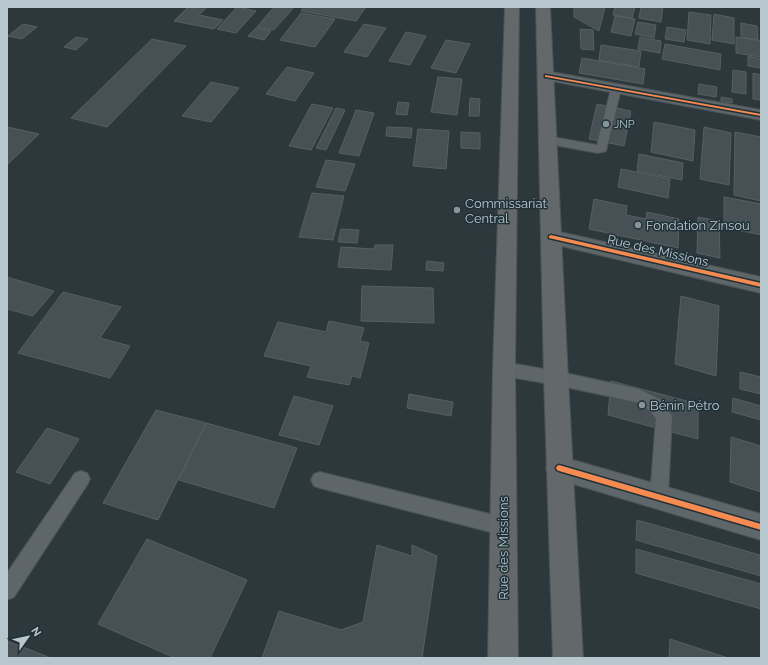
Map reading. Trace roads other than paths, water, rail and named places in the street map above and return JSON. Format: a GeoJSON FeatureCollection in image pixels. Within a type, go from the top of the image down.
{"type":"FeatureCollection","features":[{"type":"Feature","properties":{"kind":"highway","name":"Rue des Missions"},"geometry":{"type":"LineString","coordinates":[[503,658],[502,526],[504,369],[512,7]]}},
{"type":"Feature","properties":{"kind":"highway"},"geometry":{"type":"LineString","coordinates":[[543,7],[559,468],[568,658]]}},
{"type":"Feature","properties":{"kind":"street"},"geometry":{"type":"LineString","coordinates":[[546,76],[761,115]]}},
{"type":"Feature","properties":{"kind":"street","name":"Rue des Missions"},"geometry":{"type":"LineString","coordinates":[[551,237],[761,285]]}},
{"type":"Feature","properties":{"kind":"street"},"geometry":{"type":"LineString","coordinates":[[559,468],[761,527]]}},
{"type":"Feature","properties":{"kind":"lane"},"geometry":{"type":"LineString","coordinates":[[547,140],[598,149],[602,148],[616,88]]}},
{"type":"Feature","properties":{"kind":"lane"},"geometry":{"type":"LineString","coordinates":[[504,369],[556,378],[639,396],[654,405],[664,416],[659,498]]}},
{"type":"Feature","properties":{"kind":"lane"},"geometry":{"type":"LineString","coordinates":[[7,590],[81,479]]}},
{"type":"Feature","properties":{"kind":"lane"},"geometry":{"type":"LineString","coordinates":[[320,480],[502,526]]}},
{"type":"Feature","properties":{"kind":"place","name":"JNP"},"geometry":{"type":"Point","coordinates":[606,124]}},
{"type":"Feature","properties":{"kind":"place","name":"Commissariat Central"},"geometry":{"type":"Point","coordinates":[457,210]}},
{"type":"Feature","properties":{"kind":"place","name":"Fondation Zinsou"},"geometry":{"type":"Point","coordinates":[638,225]}},
{"type":"Feature","properties":{"kind":"place","name":"Bénin Pétro"},"geometry":{"type":"Point","coordinates":[642,405]}}]}
